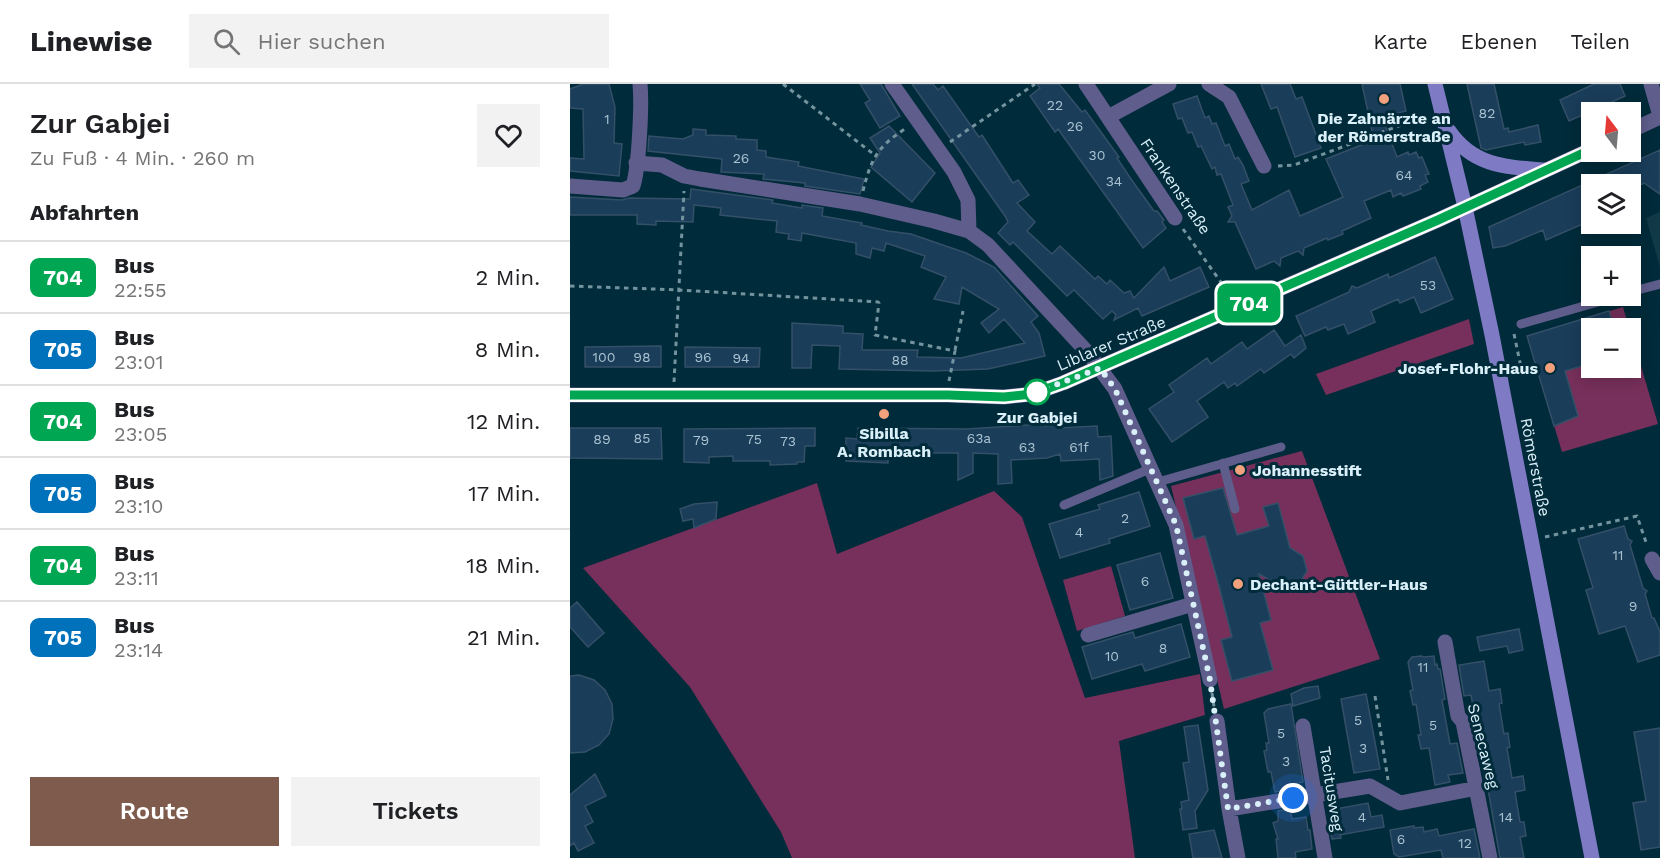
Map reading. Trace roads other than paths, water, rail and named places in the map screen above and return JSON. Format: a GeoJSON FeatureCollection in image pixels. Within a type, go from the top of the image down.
{"type":"FeatureCollection","features":[{"type":"Feature","properties":{"kind":"main road","name":"Römerstraße"},"geometry":{"type":"LineString","coordinates":[[1435,84],[1465,207],[1500,376],[1592,858]]}},
{"type":"Feature","properties":{"kind":"main road"},"geometry":{"type":"LineString","coordinates":[[1443,117],[1459,145],[1482,160],[1514,168],[1544,170]]}},
{"type":"Feature","properties":{"kind":"street"},"geometry":{"type":"LineString","coordinates":[[570,186],[628,189],[633,186],[641,96],[640,84]]}},
{"type":"Feature","properties":{"kind":"street"},"geometry":{"type":"LineString","coordinates":[[892,84],[954,172],[968,200],[969,231]]}},
{"type":"Feature","properties":{"kind":"street","name":"Frankenstraße"},"geometry":{"type":"LineString","coordinates":[[1086,84],[1175,218]]}},
{"type":"Feature","properties":{"kind":"street"},"geometry":{"type":"LineString","coordinates":[[1108,117],[1169,84]]}},
{"type":"Feature","properties":{"kind":"street"},"geometry":{"type":"LineString","coordinates":[[1209,84],[1228,97],[1264,166]]}},
{"type":"Feature","properties":{"kind":"street"},"geometry":{"type":"LineString","coordinates":[[1641,126],[1660,117],[1652,84]]}},
{"type":"Feature","properties":{"kind":"street","name":"Liblarer Straße"},"geometry":{"type":"LineString","coordinates":[[570,395],[1004,397],[1032,394],[1100,368],[1238,308],[1581,153]]}},
{"type":"Feature","properties":{"kind":"street"},"geometry":{"type":"LineString","coordinates":[[636,162],[662,165],[684,176],[860,204],[934,221],[969,231],[988,245],[1100,368],[1115,389],[1176,525],[1210,680]]}},
{"type":"Feature","properties":{"kind":"street"},"geometry":{"type":"LineString","coordinates":[[1653,559],[1660,573]]}},
{"type":"Feature","properties":{"kind":"street"},"geometry":{"type":"LineString","coordinates":[[1088,635],[1193,604]]}},
{"type":"Feature","properties":{"kind":"street","name":"Senecaweg"},"geometry":{"type":"LineString","coordinates":[[1445,642],[1458,716],[1463,722],[1490,858]]}},
{"type":"Feature","properties":{"kind":"street"},"geometry":{"type":"LineString","coordinates":[[1217,721],[1228,809],[1238,858]]}},
{"type":"Feature","properties":{"kind":"street","name":"Tacitusweg"},"geometry":{"type":"LineString","coordinates":[[1303,726],[1325,858]]}},
{"type":"Feature","properties":{"kind":"street"},"geometry":{"type":"LineString","coordinates":[[1228,809],[1370,786],[1391,800],[1400,803],[1477,788]]}},
{"type":"Feature","properties":{"kind":"lane"},"geometry":{"type":"LineString","coordinates":[[1641,289],[1660,284]]}},
{"type":"Feature","properties":{"kind":"lane"},"geometry":{"type":"LineString","coordinates":[[1521,324],[1584,306]]}},
{"type":"Feature","properties":{"kind":"lane"},"geometry":{"type":"LineString","coordinates":[[1064,504],[1155,475],[1223,463],[1281,447]]}},
{"type":"Feature","properties":{"kind":"lane"},"geometry":{"type":"LineString","coordinates":[[1223,463],[1235,508]]}},
{"type":"Feature","properties":{"kind":"place","name":"Die Zahnärzte an der Römerstraße"},"geometry":{"type":"Point","coordinates":[1384,99]}},
{"type":"Feature","properties":{"kind":"place","name":"Josef-Flohr-Haus"},"geometry":{"type":"Point","coordinates":[1550,368]}},
{"type":"Feature","properties":{"kind":"place","name":"Zur Gabjei"},"geometry":{"type":"Point","coordinates":[1037,392]}},
{"type":"Feature","properties":{"kind":"place","name":"Sibilla A. Rombach"},"geometry":{"type":"Point","coordinates":[884,414]}},
{"type":"Feature","properties":{"kind":"place","name":"Johannesstift"},"geometry":{"type":"Point","coordinates":[1240,470]}},
{"type":"Feature","properties":{"kind":"place","name":"Dechant-Güttler-Haus"},"geometry":{"type":"Point","coordinates":[1238,584]}}]}
